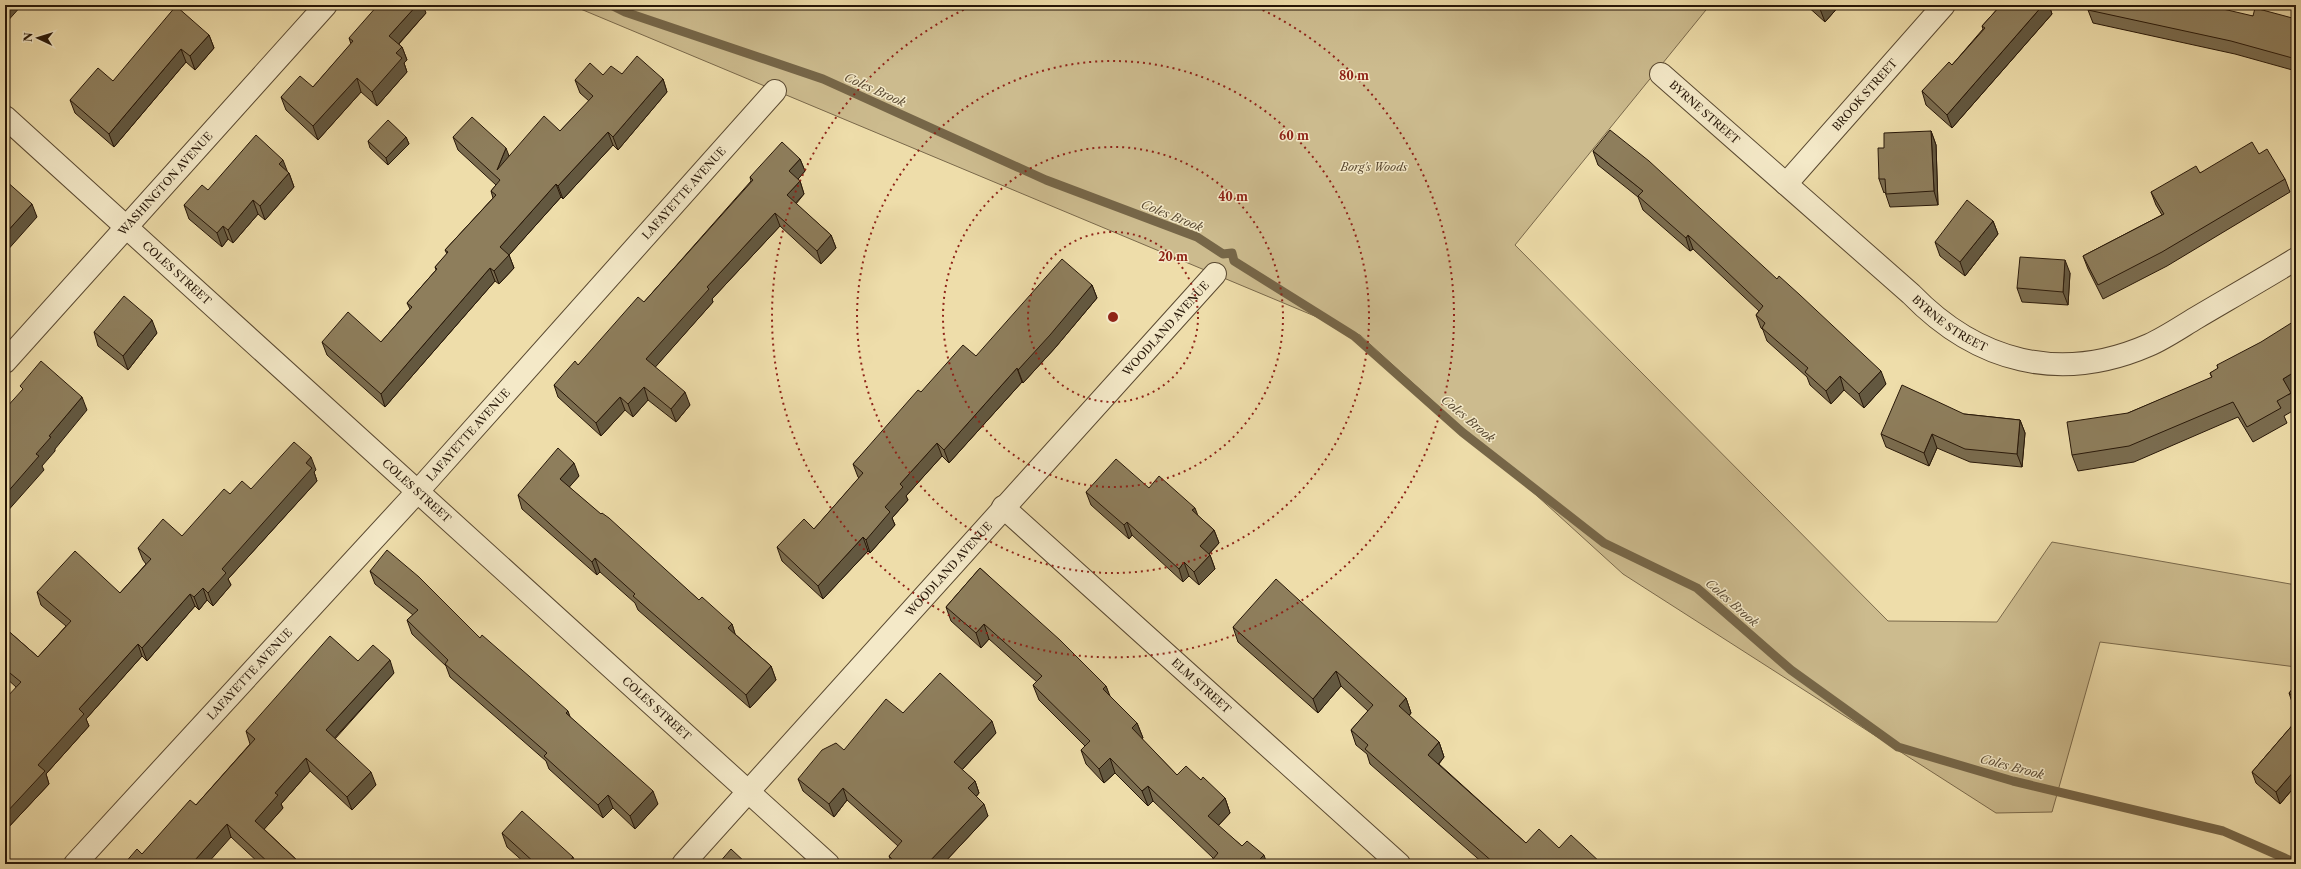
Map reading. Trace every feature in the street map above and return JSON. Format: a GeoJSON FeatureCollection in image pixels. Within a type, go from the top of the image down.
{"type":"FeatureCollection","features":[{"type":"Feature","properties":{"kind":"street","name":"WASHINGTON AVENUE"},"geometry":{"type":"LineString","coordinates":[[5,362],[326,5]]}},
{"type":"Feature","properties":{"kind":"street","name":"BROOK STREET"},"geometry":{"type":"LineString","coordinates":[[1786,184],[1944,5]]}},
{"type":"Feature","properties":{"kind":"street","name":"BYRNE STREET"},"geometry":{"type":"LineString","coordinates":[[1661,74],[1930,314],[1962,337],[1996,353],[2034,362],[2069,364],[2110,359],[2150,345],[2296,259]]}},
{"type":"Feature","properties":{"kind":"street","name":"LAFAYETTE AVENUE"},"geometry":{"type":"LineString","coordinates":[[75,864],[418,491],[775,90]]}},
{"type":"Feature","properties":{"kind":"street","name":"COLES STREET"},"geometry":{"type":"LineString","coordinates":[[5,117],[828,864]]}},
{"type":"Feature","properties":{"kind":"street","name":"WOODLAND AVENUE"},"geometry":{"type":"LineString","coordinates":[[683,864],[1003,507],[1215,274]]}},
{"type":"Feature","properties":{"kind":"street","name":"ELM STREET"},"geometry":{"type":"LineString","coordinates":[[1003,507],[1399,864]]}},
{"type":"Feature","properties":{"kind":"green space","name":"Borg's Woods"},"geometry":{"type":"Polygon","coordinates":[[[571,5],[1710,5],[1515,245],[1888,621],[1997,622],[2052,542],[2296,585],[2296,667],[2100,642],[2052,812],[1996,813],[1623,574],[1360,335],[571,5]]]}},
{"type":"Feature","properties":{"kind":"building"},"geometry":{"type":"Polygon","coordinates":[[[378,5],[417,5],[389,36],[402,47],[396,53],[402,58],[372,92],[357,78],[313,126],[281,97],[300,76],[313,87],[353,41],[349,38],[378,5]]]}},
{"type":"Feature","properties":{"kind":"building"},"geometry":{"type":"Polygon","coordinates":[[[1816,5],[1823,5],[1820,9],[1816,5]]]}},
{"type":"Feature","properties":{"kind":"building"},"geometry":{"type":"Polygon","coordinates":[[[2001,5],[2043,5],[1947,115],[1922,91],[1949,62],[1952,65],[1985,28],[1982,26],[2001,5]]]}},
{"type":"Feature","properties":{"kind":"building"},"geometry":{"type":"Polygon","coordinates":[[[2089,5],[2206,5],[2253,16],[2255,8],[2296,19],[2296,59],[2231,41],[2088,10],[2089,5]]]}},
{"type":"Feature","properties":{"kind":"building"},"geometry":{"type":"Polygon","coordinates":[[[176,6],[209,35],[190,56],[181,49],[109,134],[70,100],[98,68],[113,81],[176,6]]]}},
{"type":"Feature","properties":{"kind":"building"},"geometry":{"type":"Polygon","coordinates":[[[637,56],[663,79],[613,137],[608,132],[558,186],[556,184],[500,247],[509,255],[494,271],[490,268],[381,394],[322,342],[348,312],[381,342],[412,307],[407,303],[437,269],[435,267],[448,252],[445,250],[496,195],[491,191],[500,180],[453,137],[472,117],[506,148],[497,170],[544,116],[560,131],[593,96],[575,80],[590,63],[603,75],[611,66],[622,74],[637,56]]]}},
{"type":"Feature","properties":{"kind":"building"},"geometry":{"type":"Polygon","coordinates":[[[388,120],[406,137],[386,158],[368,141],[388,120]]]}},
{"type":"Feature","properties":{"kind":"building"},"geometry":{"type":"Polygon","coordinates":[[[2296,123],[2296,134],[2293,133],[2296,123]]]}},
{"type":"Feature","properties":{"kind":"building"},"geometry":{"type":"Polygon","coordinates":[[[1610,130],[1649,161],[1777,279],[1779,276],[1881,371],[1859,394],[1840,376],[1826,391],[1805,372],[1808,368],[1762,328],[1765,323],[1756,315],[1763,306],[1688,235],[1686,238],[1638,196],[1643,191],[1593,151],[1610,130]]]}},
{"type":"Feature","properties":{"kind":"building"},"geometry":{"type":"Polygon","coordinates":[[[1931,131],[1934,191],[1886,194],[1885,179],[1879,179],[1878,148],[1884,148],[1884,133],[1931,131]]]}},
{"type":"Feature","properties":{"kind":"building"},"geometry":{"type":"Polygon","coordinates":[[[256,135],[283,160],[279,164],[289,173],[260,206],[253,200],[228,230],[223,226],[217,233],[184,205],[202,185],[208,190],[256,135]]]}},
{"type":"Feature","properties":{"kind":"building"},"geometry":{"type":"Polygon","coordinates":[[[782,142],[800,159],[789,171],[800,181],[787,195],[831,235],[817,251],[775,213],[707,287],[709,289],[646,359],[685,392],[671,409],[644,387],[628,404],[620,397],[596,423],[554,385],[575,361],[578,365],[638,297],[644,302],[753,180],[750,177],[782,142]]]}},
{"type":"Feature","properties":{"kind":"building"},"geometry":{"type":"Polygon","coordinates":[[[2252,142],[2259,154],[2267,149],[2285,179],[2162,252],[2098,285],[2083,256],[2164,214],[2151,192],[2196,166],[2200,173],[2252,142]]]}},
{"type":"Feature","properties":{"kind":"building"},"geometry":{"type":"Polygon","coordinates":[[[5,180],[32,204],[5,234],[5,180]]]}},
{"type":"Feature","properties":{"kind":"building"},"geometry":{"type":"Polygon","coordinates":[[[1967,200],[1993,221],[1960,262],[1935,242],[1967,200]]]}},
{"type":"Feature","properties":{"kind":"building"},"geometry":{"type":"Polygon","coordinates":[[[2020,257],[2065,260],[2063,292],[2017,288],[2020,257]]]}},
{"type":"Feature","properties":{"kind":"building"},"geometry":{"type":"Polygon","coordinates":[[[1062,259],[1092,285],[1050,335],[1018,370],[1017,368],[944,450],[937,443],[900,484],[903,487],[885,507],[890,512],[866,540],[863,537],[818,586],[777,547],[804,519],[814,529],[863,473],[853,464],[918,390],[921,392],[963,345],[976,356],[1062,259]]]}},
{"type":"Feature","properties":{"kind":"building"},"geometry":{"type":"Polygon","coordinates":[[[124,296],[152,320],[123,356],[94,332],[124,296]]]}},
{"type":"Feature","properties":{"kind":"building"},"geometry":{"type":"Polygon","coordinates":[[[2296,320],[2296,371],[2283,379],[2291,393],[2277,401],[2281,408],[2247,427],[2233,402],[2129,446],[2072,455],[2067,422],[2128,413],[2212,377],[2210,373],[2218,368],[2217,365],[2261,342],[2296,320]]]}},
{"type":"Feature","properties":{"kind":"building"},"geometry":{"type":"Polygon","coordinates":[[[41,361],[82,397],[49,436],[51,437],[36,454],[39,456],[5,495],[5,409],[23,389],[20,386],[41,361]]]}},
{"type":"Feature","properties":{"kind":"building"},"geometry":{"type":"Polygon","coordinates":[[[1902,385],[1964,414],[2020,420],[2017,454],[1965,449],[1932,434],[1924,453],[1881,434],[1902,385]]]}},
{"type":"Feature","properties":{"kind":"building"},"geometry":{"type":"Polygon","coordinates":[[[294,442],[311,457],[306,463],[312,468],[222,569],[226,573],[208,593],[203,588],[194,597],[190,594],[142,648],[138,644],[79,709],[84,714],[38,765],[45,771],[5,814],[5,699],[21,682],[5,669],[5,628],[38,657],[71,621],[37,592],[75,551],[120,593],[151,559],[138,548],[163,519],[182,536],[224,489],[230,494],[242,481],[251,489],[294,442]]]}},
{"type":"Feature","properties":{"kind":"building"},"geometry":{"type":"Polygon","coordinates":[[[558,448],[574,463],[560,479],[601,514],[602,513],[609,518],[699,600],[702,597],[732,624],[728,628],[771,666],[746,695],[633,596],[635,594],[595,558],[592,562],[518,495],[558,448]]]}},
{"type":"Feature","properties":{"kind":"building"},"geometry":{"type":"Polygon","coordinates":[[[1116,459],[1149,488],[1159,476],[1195,508],[1192,510],[1214,530],[1200,546],[1210,555],[1194,572],[1184,562],[1179,569],[1127,522],[1124,525],[1086,492],[1116,459]]]}},
{"type":"Feature","properties":{"kind":"building"},"geometry":{"type":"Polygon","coordinates":[[[387,550],[419,577],[480,638],[482,635],[530,677],[568,711],[566,713],[653,791],[630,816],[608,795],[598,805],[544,756],[547,753],[445,664],[448,660],[407,620],[418,610],[370,571],[387,550]]]}},
{"type":"Feature","properties":{"kind":"building"},"geometry":{"type":"Polygon","coordinates":[[[980,568],[1060,640],[1106,686],[1103,689],[1137,723],[1132,728],[1177,775],[1186,766],[1201,780],[1203,777],[1225,798],[1208,816],[1242,846],[1247,841],[1264,855],[1256,863],[1257,864],[1218,864],[1213,859],[1218,853],[1148,786],[1142,791],[1110,758],[1099,769],[1081,750],[1090,741],[1033,685],[1042,676],[984,624],[976,633],[946,607],[980,568]]]}},
{"type":"Feature","properties":{"kind":"building"},"geometry":{"type":"Polygon","coordinates":[[[1276,579],[1406,698],[1399,706],[1439,742],[1428,755],[1526,843],[1539,829],[1559,848],[1571,835],[1602,864],[1495,864],[1365,749],[1368,745],[1351,730],[1373,705],[1336,671],[1313,699],[1233,627],[1276,579]]]}},
{"type":"Feature","properties":{"kind":"building"},"geometry":{"type":"Polygon","coordinates":[[[330,636],[358,661],[373,645],[390,660],[326,730],[371,772],[347,797],[306,758],[275,793],[278,795],[255,821],[301,864],[270,864],[227,824],[195,860],[199,864],[124,864],[137,849],[142,854],[190,800],[196,805],[255,739],[246,731],[330,636]]]}},
{"type":"Feature","properties":{"kind":"building"},"geometry":{"type":"Polygon","coordinates":[[[940,673],[992,721],[954,762],[975,781],[968,788],[984,804],[927,864],[897,864],[889,856],[902,841],[843,788],[829,804],[798,779],[822,750],[836,743],[844,750],[886,699],[903,713],[940,673]]]}},
{"type":"Feature","properties":{"kind":"building"},"geometry":{"type":"Polygon","coordinates":[[[2296,685],[2296,699],[2289,693],[2296,685]]]}},
{"type":"Feature","properties":{"kind":"building"},"geometry":{"type":"Polygon","coordinates":[[[2296,721],[2296,771],[2295,770],[2276,792],[2252,772],[2296,721]]]}},
{"type":"Feature","properties":{"kind":"building"},"geometry":{"type":"Polygon","coordinates":[[[522,811],[573,857],[567,864],[536,864],[502,833],[522,811]]]}},
{"type":"Feature","properties":{"kind":"building"},"geometry":{"type":"Polygon","coordinates":[[[731,849],[747,864],[718,864],[731,849]]]}},
{"type":"Feature","properties":{"kind":"waterway","name":"Coles Brook"},"geometry":{"type":"LineString","coordinates":[[611,5],[625,12],[823,79],[1046,180],[1197,237],[1223,254],[1232,253],[1234,261],[1354,336],[1462,432],[1604,543],[1697,588],[1791,670],[1898,747],[2013,781],[2223,831],[2296,863]]}}]}
